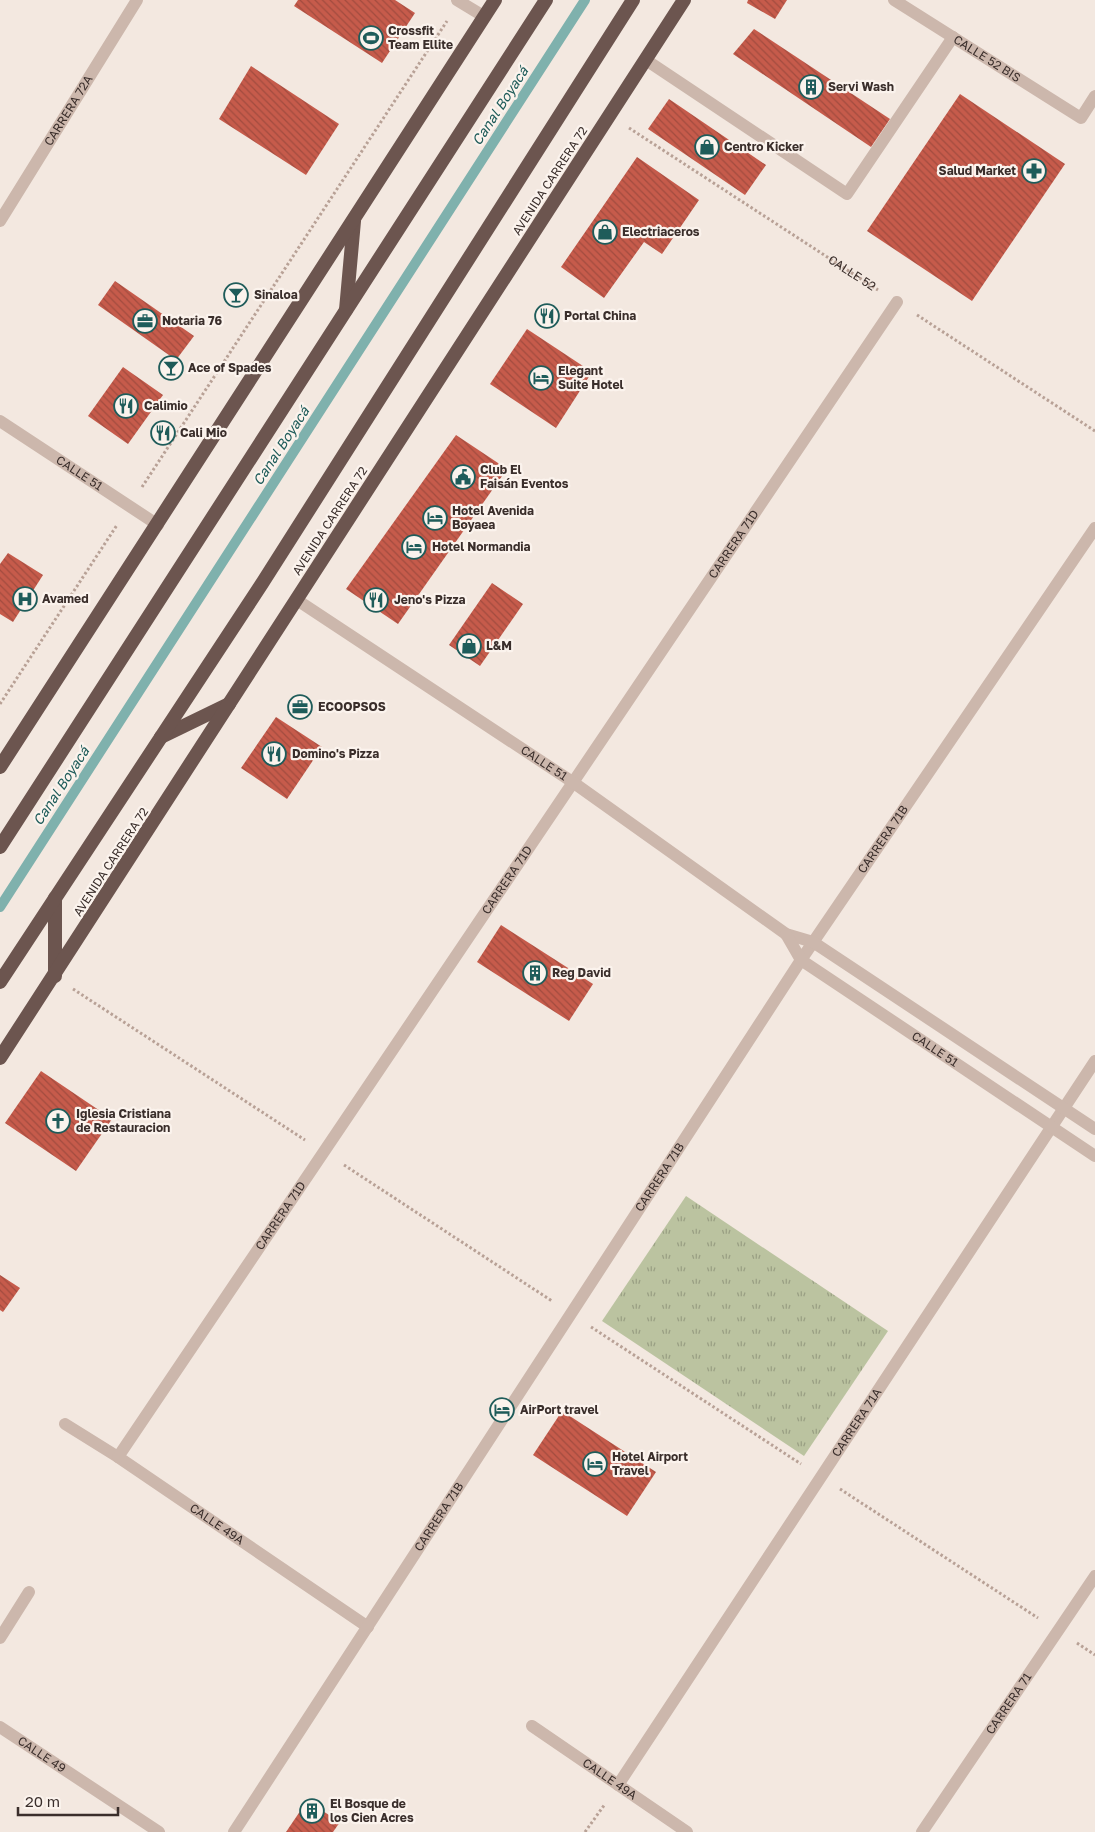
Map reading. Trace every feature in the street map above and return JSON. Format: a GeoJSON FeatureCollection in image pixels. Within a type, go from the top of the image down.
{"type":"FeatureCollection","features":[{"type":"Feature","properties":{"kind":"highway"},"geometry":{"type":"LineString","coordinates":[[0,767],[158,525],[495,0]]}},
{"type":"Feature","properties":{"kind":"highway"},"geometry":{"type":"LineString","coordinates":[[0,846],[546,0]]}},
{"type":"Feature","properties":{"kind":"highway","name":"AVENIDA CARRERA 72"},"geometry":{"type":"LineString","coordinates":[[0,982],[269,573],[633,0]]}},
{"type":"Feature","properties":{"kind":"highway","name":"AVENIDA CARRERA 72"},"geometry":{"type":"LineString","coordinates":[[0,1058],[55,976],[684,0]]}},
{"type":"Feature","properties":{"kind":"highway"},"geometry":{"type":"LineString","coordinates":[[345,312],[354,218]]}},
{"type":"Feature","properties":{"kind":"highway"},"geometry":{"type":"LineString","coordinates":[[161,738],[231,703]]}},
{"type":"Feature","properties":{"kind":"highway"},"geometry":{"type":"LineString","coordinates":[[55,898],[55,976]]}},
{"type":"Feature","properties":{"kind":"street","name":"CARRERA 72A"},"geometry":{"type":"LineString","coordinates":[[0,222],[137,0]]}},
{"type":"Feature","properties":{"kind":"street","name":"CALLE 52 BIS"},"geometry":{"type":"LineString","coordinates":[[894,0],[1081,118],[1095,96]]}},
{"type":"Feature","properties":{"kind":"street"},"geometry":{"type":"LineString","coordinates":[[459,1],[485,16]]}},
{"type":"Feature","properties":{"kind":"street"},"geometry":{"type":"LineString","coordinates":[[646,60],[847,194],[953,37]]}},
{"type":"Feature","properties":{"kind":"street","name":"CARRERA 71D"},"geometry":{"type":"LineString","coordinates":[[118,1457],[897,302]]}},
{"type":"Feature","properties":{"kind":"street","name":"CALLE 51"},"geometry":{"type":"LineString","coordinates":[[0,421],[158,525]]}},
{"type":"Feature","properties":{"kind":"street","name":"CARRERA 71B"},"geometry":{"type":"LineString","coordinates":[[234,1832],[801,960],[1095,528]]}},
{"type":"Feature","properties":{"kind":"street","name":"CALLE 51"},"geometry":{"type":"LineString","coordinates":[[297,600],[574,783],[786,934],[813,942],[1095,1129]]}},
{"type":"Feature","properties":{"kind":"street","name":"CALLE 51"},"geometry":{"type":"LineString","coordinates":[[786,934],[801,960],[1095,1156]]}},
{"type":"Feature","properties":{"kind":"street","name":"CARRERA 71A"},"geometry":{"type":"LineString","coordinates":[[618,1785],[1095,1061]]}},
{"type":"Feature","properties":{"kind":"street","name":"CALLE 49A"},"geometry":{"type":"LineString","coordinates":[[65,1424],[118,1457],[368,1627]]}},
{"type":"Feature","properties":{"kind":"street","name":"CARRERA 71"},"geometry":{"type":"LineString","coordinates":[[922,1832],[1095,1576]]}},
{"type":"Feature","properties":{"kind":"street"},"geometry":{"type":"LineString","coordinates":[[0,1638],[29,1592]]}},
{"type":"Feature","properties":{"kind":"street","name":"CALLE 49A"},"geometry":{"type":"LineString","coordinates":[[532,1726],[687,1832]]}},
{"type":"Feature","properties":{"kind":"street","name":"CALLE 49"},"geometry":{"type":"LineString","coordinates":[[0,1727],[159,1832]]}},
{"type":"Feature","properties":{"kind":"path"},"geometry":{"type":"LineString","coordinates":[[0,704],[459,1]]}},
{"type":"Feature","properties":{"kind":"path","name":"CALLE 52"},"geometry":{"type":"LineString","coordinates":[[610,115],[1095,431]]}},
{"type":"Feature","properties":{"kind":"path"},"geometry":{"type":"LineString","coordinates":[[585,1832],[618,1785]]}},
{"type":"Feature","properties":{"kind":"green space"},"geometry":{"type":"Polygon","coordinates":[[[686,1196],[888,1331],[804,1456],[602,1321],[686,1196]]]}},
{"type":"Feature","properties":{"kind":"building","name":"Crossfit Team Ellite"},"geometry":{"type":"Polygon","coordinates":[[[298,0],[395,0],[415,13],[382,63],[294,6],[298,0]]]}},
{"type":"Feature","properties":{"kind":"building"},"geometry":{"type":"Polygon","coordinates":[[[748,0],[787,0],[775,19],[747,3],[748,0]]]}},
{"type":"Feature","properties":{"kind":"building","name":"Servi Wash"},"geometry":{"type":"Polygon","coordinates":[[[754,29],[890,119],[871,147],[733,54],[754,29]]]}},
{"type":"Feature","properties":{"kind":"building"},"geometry":{"type":"Polygon","coordinates":[[[251,66],[339,124],[306,175],[219,119],[251,66]]]}},
{"type":"Feature","properties":{"kind":"building"},"geometry":{"type":"Polygon","coordinates":[[[960,94],[1065,164],[972,301],[867,231],[960,94]]]}},
{"type":"Feature","properties":{"kind":"building","name":"Centro Kicker"},"geometry":{"type":"Polygon","coordinates":[[[669,99],[766,165],[745,195],[648,129],[669,99]]]}},
{"type":"Feature","properties":{"kind":"building"},"geometry":{"type":"Polygon","coordinates":[[[637,157],[699,200],[662,254],[644,242],[604,298],[561,267],[637,157]]]}},
{"type":"Feature","properties":{"kind":"building","name":"Notaria 76"},"geometry":{"type":"Polygon","coordinates":[[[115,281],[194,336],[176,360],[98,305],[115,281]]]}},
{"type":"Feature","properties":{"kind":"building","name":"Elegant Suite Hotel"},"geometry":{"type":"Polygon","coordinates":[[[527,329],[592,372],[556,428],[490,384],[527,329]]]}},
{"type":"Feature","properties":{"kind":"building","name":"Calimio"},"geometry":{"type":"Polygon","coordinates":[[[123,367],[163,395],[128,444],[88,416],[123,367]]]}},
{"type":"Feature","properties":{"kind":"building"},"geometry":{"type":"Polygon","coordinates":[[[456,435],[507,469],[398,624],[346,589],[456,435]]]}},
{"type":"Feature","properties":{"kind":"building"},"geometry":{"type":"Polygon","coordinates":[[[8,553],[43,575],[13,622],[0,614],[0,564],[8,553]]]}},
{"type":"Feature","properties":{"kind":"building"},"geometry":{"type":"Polygon","coordinates":[[[492,583],[523,604],[480,666],[449,645],[492,583]]]}},
{"type":"Feature","properties":{"kind":"building"},"geometry":{"type":"Polygon","coordinates":[[[276,717],[322,747],[287,799],[241,768],[276,717]]]}},
{"type":"Feature","properties":{"kind":"building","name":"Reg David"},"geometry":{"type":"Polygon","coordinates":[[[501,925],[593,984],[569,1021],[477,962],[501,925]]]}},
{"type":"Feature","properties":{"kind":"building","name":"Iglesia Cristiana de Restauracion"},"geometry":{"type":"Polygon","coordinates":[[[41,1071],[112,1119],[76,1171],[5,1123],[41,1071]]]}},
{"type":"Feature","properties":{"kind":"building"},"geometry":{"type":"Polygon","coordinates":[[[0,1275],[20,1288],[3,1312],[0,1310],[0,1275]]]}},
{"type":"Feature","properties":{"kind":"building","name":"Hotel Airport Travel"},"geometry":{"type":"Polygon","coordinates":[[[562,1411],[656,1472],[627,1516],[533,1455],[562,1411]]]}},
{"type":"Feature","properties":{"kind":"building","name":"El Bosque de los Cien Acres"},"geometry":{"type":"Polygon","coordinates":[[[307,1801],[340,1822],[333,1832],[286,1832],[307,1801]]]}},
{"type":"Feature","properties":{"kind":"waterway","name":"Canal Boyacá"},"geometry":{"type":"LineString","coordinates":[[0,907],[585,0]]}},
{"type":"Feature","properties":{"kind":"place","name":"Crossfit Team Ellite"},"geometry":{"type":"Point","coordinates":[371,38]}},
{"type":"Feature","properties":{"kind":"place","name":"Servi Wash"},"geometry":{"type":"Point","coordinates":[811,87]}},
{"type":"Feature","properties":{"kind":"place","name":"Centro Kicker"},"geometry":{"type":"Point","coordinates":[707,147]}},
{"type":"Feature","properties":{"kind":"place","name":"Salud Market"},"geometry":{"type":"Point","coordinates":[1034,171]}},
{"type":"Feature","properties":{"kind":"place","name":"Electriaceros"},"geometry":{"type":"Point","coordinates":[605,232]}},
{"type":"Feature","properties":{"kind":"place","name":"Sinaloa"},"geometry":{"type":"Point","coordinates":[236,295]}},
{"type":"Feature","properties":{"kind":"place","name":"Portal China"},"geometry":{"type":"Point","coordinates":[547,316]}},
{"type":"Feature","properties":{"kind":"place","name":"Notaria 76"},"geometry":{"type":"Point","coordinates":[145,321]}},
{"type":"Feature","properties":{"kind":"place","name":"Ace of Spades"},"geometry":{"type":"Point","coordinates":[171,368]}},
{"type":"Feature","properties":{"kind":"place","name":"Elegant Suite Hotel"},"geometry":{"type":"Point","coordinates":[541,378]}},
{"type":"Feature","properties":{"kind":"place","name":"Calimio"},"geometry":{"type":"Point","coordinates":[126,406]}},
{"type":"Feature","properties":{"kind":"place","name":"Cali Mio"},"geometry":{"type":"Point","coordinates":[163,433]}},
{"type":"Feature","properties":{"kind":"place","name":"Club El Faisán Eventos"},"geometry":{"type":"Point","coordinates":[463,477]}},
{"type":"Feature","properties":{"kind":"place","name":"Hotel Avenida Boyaea"},"geometry":{"type":"Point","coordinates":[435,518]}},
{"type":"Feature","properties":{"kind":"place","name":"Hotel Normandia"},"geometry":{"type":"Point","coordinates":[414,547]}},
{"type":"Feature","properties":{"kind":"place","name":"Avamed"},"geometry":{"type":"Point","coordinates":[25,599]}},
{"type":"Feature","properties":{"kind":"place","name":"Jeno's Pizza"},"geometry":{"type":"Point","coordinates":[376,600]}},
{"type":"Feature","properties":{"kind":"place","name":"L&M"},"geometry":{"type":"Point","coordinates":[469,646]}},
{"type":"Feature","properties":{"kind":"place","name":"ECOOPSOS"},"geometry":{"type":"Point","coordinates":[300,707]}},
{"type":"Feature","properties":{"kind":"place","name":"Domino's Pizza"},"geometry":{"type":"Point","coordinates":[274,754]}},
{"type":"Feature","properties":{"kind":"place","name":"Reg David"},"geometry":{"type":"Point","coordinates":[535,973]}},
{"type":"Feature","properties":{"kind":"place","name":"Iglesia Cristiana de Restauracion"},"geometry":{"type":"Point","coordinates":[58,1121]}},
{"type":"Feature","properties":{"kind":"place","name":"AirPort travel"},"geometry":{"type":"Point","coordinates":[502,1410]}},
{"type":"Feature","properties":{"kind":"place","name":"Hotel Airport Travel"},"geometry":{"type":"Point","coordinates":[595,1464]}},
{"type":"Feature","properties":{"kind":"place","name":"El Bosque de los Cien Acres"},"geometry":{"type":"Point","coordinates":[312,1811]}}]}
